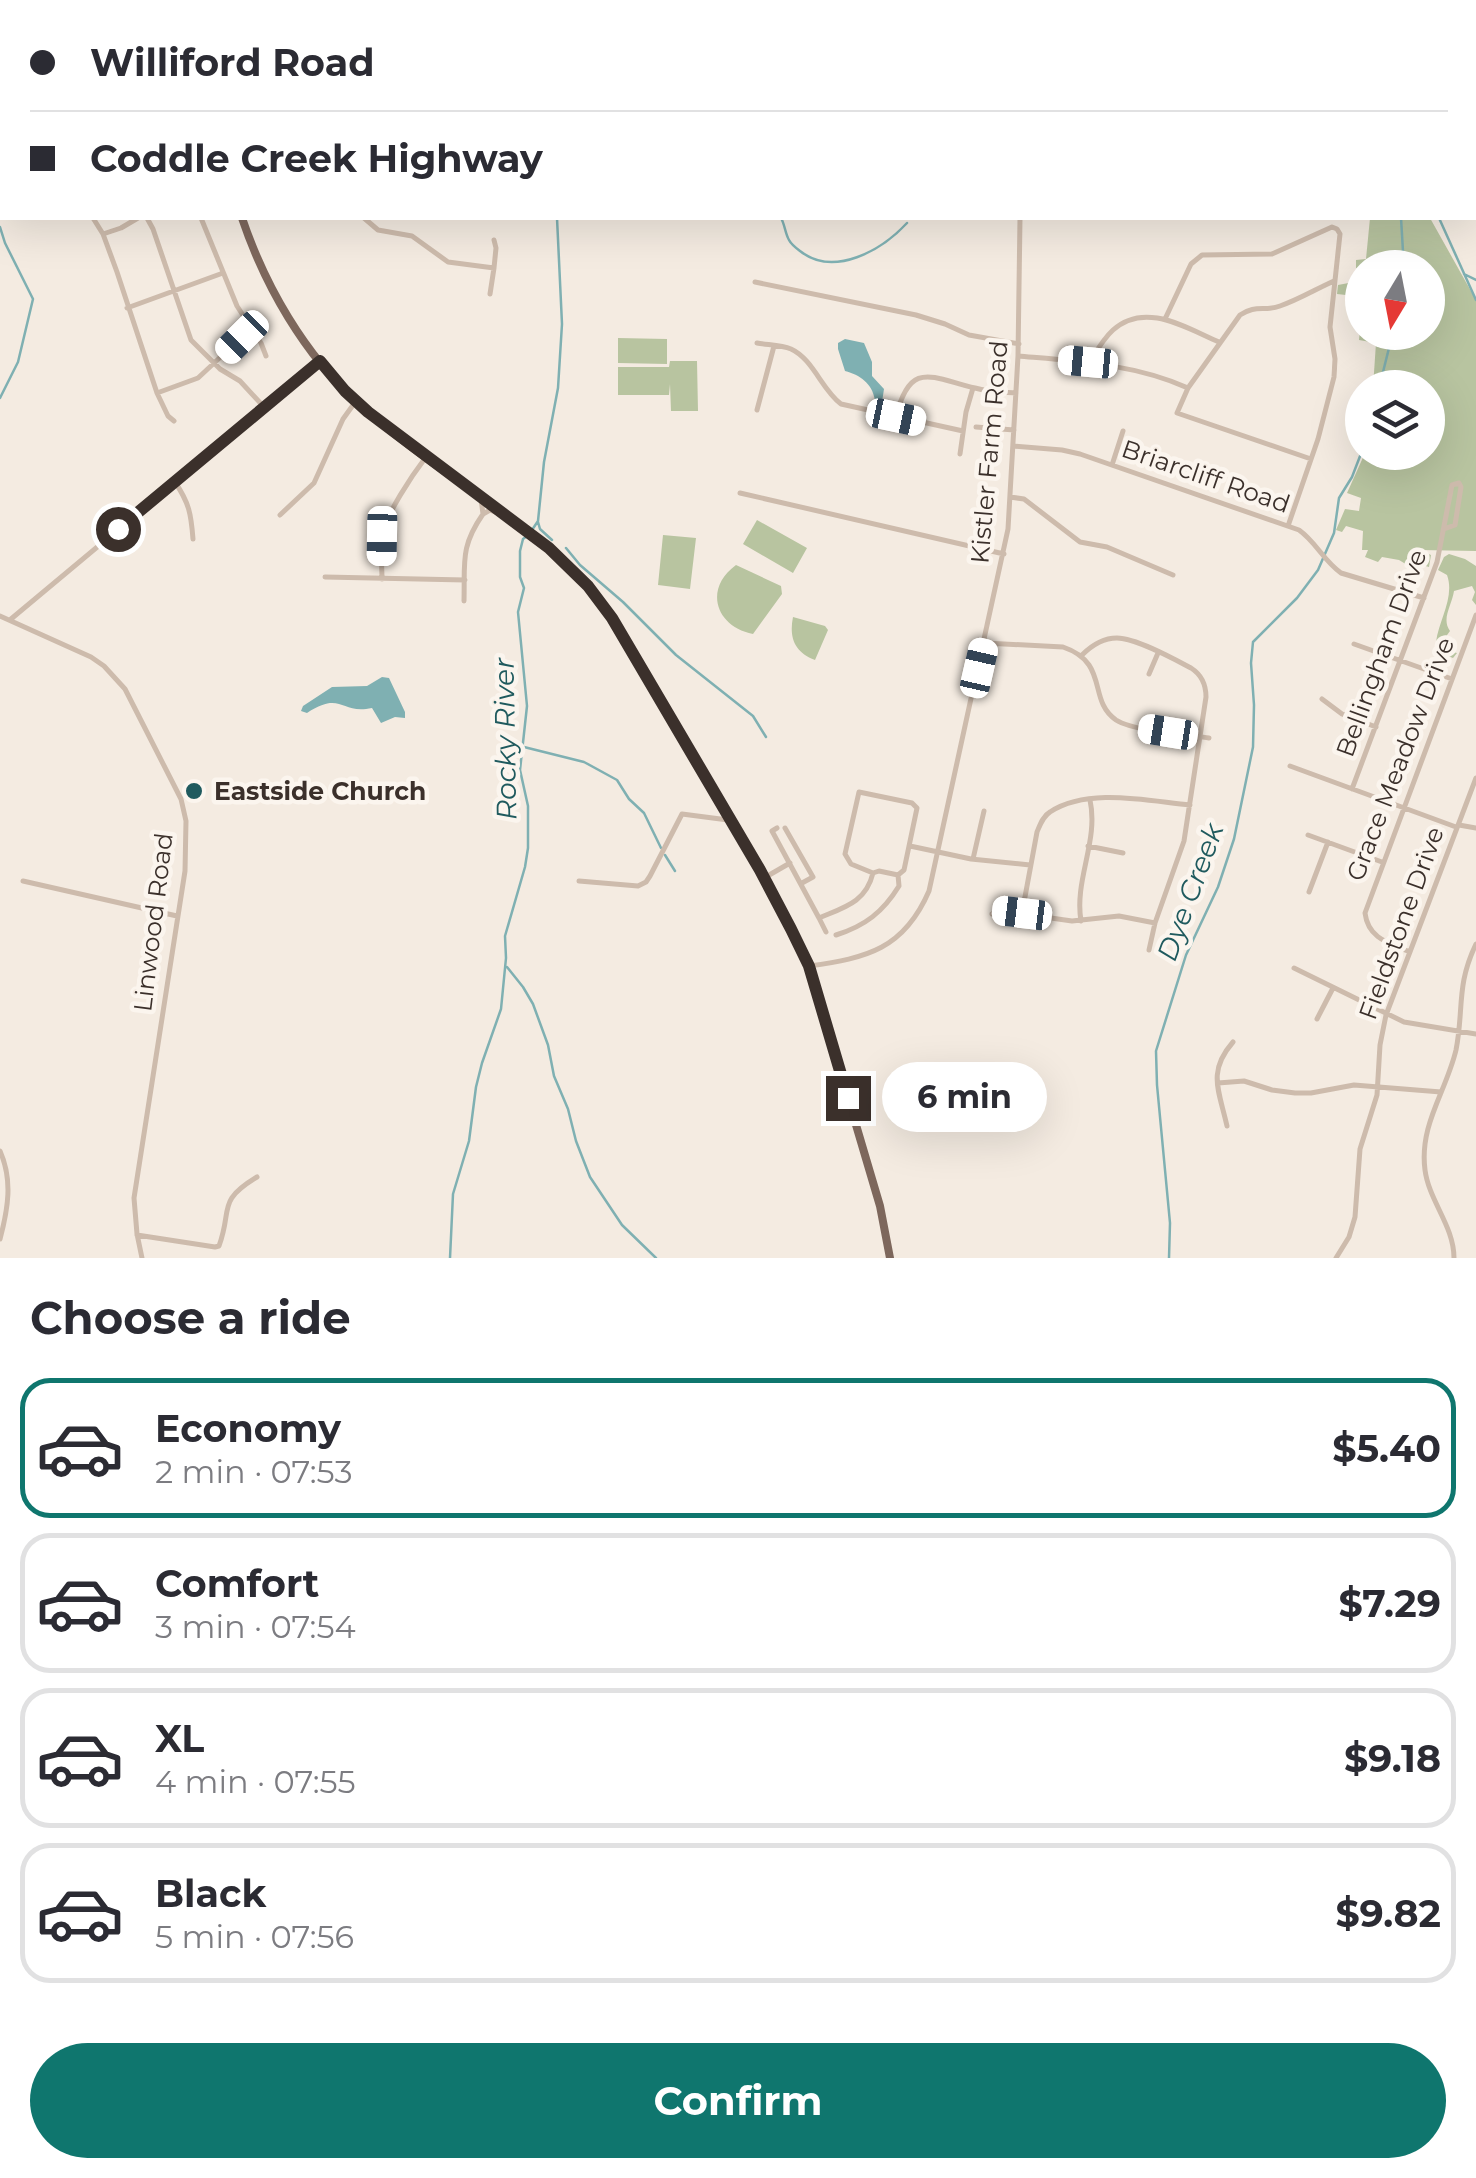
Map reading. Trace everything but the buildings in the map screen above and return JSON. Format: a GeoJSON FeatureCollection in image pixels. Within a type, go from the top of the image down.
{"type":"FeatureCollection","features":[{"type":"Feature","properties":{"kind":"main road"},"geometry":{"type":"LineString","coordinates":[[243,220],[273,290],[306,344],[356,401],[549,548],[588,586],[612,618],[764,878],[809,966],[880,1206],[890,1258]]}},
{"type":"Feature","properties":{"kind":"street"},"geometry":{"type":"LineString","coordinates":[[94,220],[156,393],[174,421]]}},
{"type":"Feature","properties":{"kind":"street"},"geometry":{"type":"LineString","coordinates":[[102,234],[135,220]]}},
{"type":"Feature","properties":{"kind":"street"},"geometry":{"type":"LineString","coordinates":[[148,220],[191,340],[214,364],[240,380],[264,407]]}},
{"type":"Feature","properties":{"kind":"street"},"geometry":{"type":"LineString","coordinates":[[202,220],[237,306],[266,356]]}},
{"type":"Feature","properties":{"kind":"street"},"geometry":{"type":"LineString","coordinates":[[366,220],[378,230],[412,236],[448,262],[494,268]]}},
{"type":"Feature","properties":{"kind":"street","name":"Kistler Farm Road"},"geometry":{"type":"LineString","coordinates":[[809,966],[861,958],[890,943],[903,933],[929,891],[1004,554],[1019,344],[1020,220]]}},
{"type":"Feature","properties":{"kind":"street"},"geometry":{"type":"LineString","coordinates":[[1164,318],[1191,264],[1202,255],[1272,254],[1332,227],[1340,234],[1330,326],[1336,359],[1334,378],[1288,526]]}},
{"type":"Feature","properties":{"kind":"street"},"geometry":{"type":"LineString","coordinates":[[490,294],[494,240]]}},
{"type":"Feature","properties":{"kind":"street"},"geometry":{"type":"LineString","coordinates":[[128,308],[223,274]]}},
{"type":"Feature","properties":{"kind":"street"},"geometry":{"type":"LineString","coordinates":[[1311,459],[1176,412],[1230,324],[1248,309],[1278,308],[1334,281]]}},
{"type":"Feature","properties":{"kind":"street"},"geometry":{"type":"LineString","coordinates":[[755,282],[916,316],[969,336],[1019,344]]}},
{"type":"Feature","properties":{"kind":"street"},"geometry":{"type":"LineString","coordinates":[[1088,362],[1118,326],[1140,316],[1164,318],[1219,342]]}},
{"type":"Feature","properties":{"kind":"street"},"geometry":{"type":"LineString","coordinates":[[156,393],[198,378],[253,331]]}},
{"type":"Feature","properties":{"kind":"street"},"geometry":{"type":"LineString","coordinates":[[758,343],[789,348],[802,356],[841,404],[963,432]]}},
{"type":"Feature","properties":{"kind":"street"},"geometry":{"type":"LineString","coordinates":[[757,410],[774,346]]}},
{"type":"Feature","properties":{"kind":"street"},"geometry":{"type":"LineString","coordinates":[[1018,356],[1146,372],[1188,388]]}},
{"type":"Feature","properties":{"kind":"street"},"geometry":{"type":"LineString","coordinates":[[9,620],[320,361]]}},
{"type":"Feature","properties":{"kind":"street"},"geometry":{"type":"LineString","coordinates":[[896,417],[901,396],[920,378],[934,376],[973,388],[1016,392]]}},
{"type":"Feature","properties":{"kind":"street"},"geometry":{"type":"LineString","coordinates":[[960,454],[973,388]]}},
{"type":"Feature","properties":{"kind":"street"},"geometry":{"type":"LineString","coordinates":[[280,515],[314,483],[342,419],[356,401]]}},
{"type":"Feature","properties":{"kind":"street"},"geometry":{"type":"LineString","coordinates":[[976,427],[1014,430]]}},
{"type":"Feature","properties":{"kind":"street"},"geometry":{"type":"LineString","coordinates":[[1112,464],[1123,432]]}},
{"type":"Feature","properties":{"kind":"street","name":"Briarcliff Road"},"geometry":{"type":"LineString","coordinates":[[1013,446],[1062,450],[1112,464],[1288,526],[1309,536],[1330,565],[1340,572],[1424,598]]}},
{"type":"Feature","properties":{"kind":"street"},"geometry":{"type":"LineString","coordinates":[[382,578],[382,536],[386,524],[426,457]]}},
{"type":"Feature","properties":{"kind":"street"},"geometry":{"type":"LineString","coordinates":[[175,482],[191,511],[193,539]]}},
{"type":"Feature","properties":{"kind":"street","name":"Bellingham Drive"},"geometry":{"type":"LineString","coordinates":[[1352,789],[1437,562],[1452,485],[1458,484],[1461,487],[1455,524],[1444,529]]}},
{"type":"Feature","properties":{"kind":"street"},"geometry":{"type":"LineString","coordinates":[[740,493],[1004,554]]}},
{"type":"Feature","properties":{"kind":"street"},"geometry":{"type":"LineString","coordinates":[[480,496],[483,514]]}},
{"type":"Feature","properties":{"kind":"street"},"geometry":{"type":"LineString","coordinates":[[1010,496],[1024,499],[1080,542],[1107,548],[1173,575]]}},
{"type":"Feature","properties":{"kind":"street"},"geometry":{"type":"LineString","coordinates":[[464,601],[467,540],[483,514],[490,510],[506,515]]}},
{"type":"Feature","properties":{"kind":"street"},"geometry":{"type":"LineString","coordinates":[[325,577],[465,580]]}},
{"type":"Feature","properties":{"kind":"street","name":"Grace Meadow Drive"},"geometry":{"type":"LineString","coordinates":[[1410,952],[1374,936],[1366,921],[1366,904],[1476,615]]}},
{"type":"Feature","properties":{"kind":"street","name":"Linwood Road"},"geometry":{"type":"LineString","coordinates":[[0,616],[74,649],[115,677],[132,701],[182,800],[186,821],[185,871],[136,1172],[134,1198],[142,1258]]}},
{"type":"Feature","properties":{"kind":"street"},"geometry":{"type":"LineString","coordinates":[[1082,656],[1097,644],[1122,638],[1191,668],[1203,681],[1206,698],[1184,841],[1149,950]]}},
{"type":"Feature","properties":{"kind":"street"},"geometry":{"type":"LineString","coordinates":[[985,644],[1063,648],[1082,656],[1090,665],[1104,705],[1116,720],[1209,738]]}},
{"type":"Feature","properties":{"kind":"street"},"geometry":{"type":"LineString","coordinates":[[1354,644],[1452,680]]}},
{"type":"Feature","properties":{"kind":"street"},"geometry":{"type":"LineString","coordinates":[[1149,674],[1158,653]]}},
{"type":"Feature","properties":{"kind":"street"},"geometry":{"type":"LineString","coordinates":[[1322,699],[1342,714],[1376,726]]}},
{"type":"Feature","properties":{"kind":"street"},"geometry":{"type":"LineString","coordinates":[[1290,766],[1403,808],[1476,828]]}},
{"type":"Feature","properties":{"kind":"street","name":"Fieldstone Drive"},"geometry":{"type":"LineString","coordinates":[[1336,1258],[1352,1230],[1358,1205],[1360,1149],[1374,1108],[1386,1015],[1476,778]]}},
{"type":"Feature","properties":{"kind":"street"},"geometry":{"type":"LineString","coordinates":[[859,792],[915,805],[910,846],[904,870],[898,875],[851,864],[845,854],[859,792]]}},
{"type":"Feature","properties":{"kind":"street"},"geometry":{"type":"LineString","coordinates":[[1022,913],[1037,832],[1049,812],[1090,799],[1116,796],[1190,806]]}},
{"type":"Feature","properties":{"kind":"street"},"geometry":{"type":"LineString","coordinates":[[1081,921],[1080,894],[1093,818],[1090,799]]}},
{"type":"Feature","properties":{"kind":"street"},"geometry":{"type":"LineString","coordinates":[[973,859],[984,811]]}},
{"type":"Feature","properties":{"kind":"street"},"geometry":{"type":"LineString","coordinates":[[580,882],[638,886],[650,876],[682,814],[731,821]]}},
{"type":"Feature","properties":{"kind":"street"},"geometry":{"type":"LineString","coordinates":[[802,883],[813,876],[781,828],[772,831],[826,932]]}},
{"type":"Feature","properties":{"kind":"street"},"geometry":{"type":"LineString","coordinates":[[1308,835],[1382,862]]}},
{"type":"Feature","properties":{"kind":"street"},"geometry":{"type":"LineString","coordinates":[[1309,892],[1328,842]]}},
{"type":"Feature","properties":{"kind":"street"},"geometry":{"type":"LineString","coordinates":[[910,846],[1030,866]]}},
{"type":"Feature","properties":{"kind":"street"},"geometry":{"type":"LineString","coordinates":[[1088,846],[1123,853]]}},
{"type":"Feature","properties":{"kind":"street"},"geometry":{"type":"LineString","coordinates":[[764,878],[790,862]]}},
{"type":"Feature","properties":{"kind":"street"},"geometry":{"type":"LineString","coordinates":[[820,918],[862,896],[874,872]]}},
{"type":"Feature","properties":{"kind":"street"},"geometry":{"type":"LineString","coordinates":[[836,935],[878,914],[899,886],[898,875]]}},
{"type":"Feature","properties":{"kind":"street"},"geometry":{"type":"LineString","coordinates":[[24,881],[178,916]]}},
{"type":"Feature","properties":{"kind":"street"},"geometry":{"type":"LineString","coordinates":[[992,914],[1002,911],[1081,921],[1120,916],[1155,923]]}},
{"type":"Feature","properties":{"kind":"street"},"geometry":{"type":"LineString","coordinates":[[1454,1258],[1452,1242],[1424,1165],[1428,1125],[1451,1067],[1459,1032],[1464,972],[1476,944]]}},
{"type":"Feature","properties":{"kind":"street"},"geometry":{"type":"LineString","coordinates":[[1294,968],[1404,1022],[1476,1034]]}},
{"type":"Feature","properties":{"kind":"street"},"geometry":{"type":"LineString","coordinates":[[1317,1019],[1333,988]]}},
{"type":"Feature","properties":{"kind":"street"},"geometry":{"type":"LineString","coordinates":[[1227,1126],[1217,1074],[1220,1057],[1233,1042]]}},
{"type":"Feature","properties":{"kind":"street"},"geometry":{"type":"LineString","coordinates":[[1218,1083],[1244,1080],[1294,1093],[1354,1085],[1441,1092]]}},
{"type":"Feature","properties":{"kind":"street"},"geometry":{"type":"LineString","coordinates":[[0,1151],[5,1162],[8,1197],[0,1239]]}},
{"type":"Feature","properties":{"kind":"street"},"geometry":{"type":"LineString","coordinates":[[138,1235],[220,1246],[227,1205],[237,1189],[257,1177]]}},
{"type":"Feature","properties":{"kind":"green space"},"geometry":{"type":"Polygon","coordinates":[[[1370,220],[1431,220],[1476,300],[1476,551],[1420,550],[1431,555],[1429,567],[1418,564],[1414,569],[1399,560],[1382,557],[1378,562],[1365,557],[1368,550],[1362,550],[1363,531],[1346,526],[1342,532],[1336,530],[1345,509],[1359,511],[1361,498],[1347,493],[1357,470],[1445,470],[1445,370],[1374,370],[1376,350],[1445,350],[1445,250],[1367,250],[1370,220]]]}},
{"type":"Feature","properties":{"kind":"green space"},"geometry":{"type":"Polygon","coordinates":[[[1345,284],[1345,295],[1337,294],[1338,285],[1345,284]]]}},
{"type":"Feature","properties":{"kind":"green space"},"geometry":{"type":"Polygon","coordinates":[[[618,338],[667,339],[667,364],[618,363],[618,338]]]}},
{"type":"Feature","properties":{"kind":"green space"},"geometry":{"type":"Polygon","coordinates":[[[670,361],[697,361],[698,411],[671,411],[670,384],[669,395],[618,395],[618,367],[669,367],[670,361]]]}},
{"type":"Feature","properties":{"kind":"green space"},"geometry":{"type":"Polygon","coordinates":[[[757,520],[807,548],[793,573],[743,544],[757,520]]]}},
{"type":"Feature","properties":{"kind":"green space"},"geometry":{"type":"Polygon","coordinates":[[[663,535],[696,538],[690,589],[658,585],[663,535]]]}},
{"type":"Feature","properties":{"kind":"green space"},"geometry":{"type":"Polygon","coordinates":[[[1449,554],[1476,566],[1476,605],[1472,586],[1454,591],[1448,612],[1450,631],[1442,642],[1445,650],[1457,653],[1453,658],[1440,653],[1436,642],[1449,592],[1447,575],[1438,570],[1449,554]]]}},
{"type":"Feature","properties":{"kind":"green space"},"geometry":{"type":"Polygon","coordinates":[[[736,565],[781,586],[782,594],[753,634],[730,624],[718,606],[720,585],[736,565]]]}},
{"type":"Feature","properties":{"kind":"green space"},"geometry":{"type":"Polygon","coordinates":[[[793,617],[828,630],[815,660],[802,653],[795,643],[793,617]]]}},
{"type":"Feature","properties":{"kind":"water"},"geometry":{"type":"Polygon","coordinates":[[[845,339],[864,343],[872,362],[872,376],[884,389],[882,402],[875,400],[864,381],[845,371],[838,343],[845,339]]]}},
{"type":"Feature","properties":{"kind":"water"},"geometry":{"type":"Polygon","coordinates":[[[382,677],[389,678],[405,718],[395,717],[381,723],[372,708],[353,709],[335,703],[307,713],[301,711],[332,687],[367,686],[382,677]]]}},
{"type":"Feature","properties":{"kind":"waterway","name":"Rocky River"},"geometry":{"type":"LineString","coordinates":[[532,530],[538,521],[558,388],[562,324],[557,220]]}},
{"type":"Feature","properties":{"kind":"waterway"},"geometry":{"type":"LineString","coordinates":[[782,220],[794,246],[813,259],[828,262],[871,251],[907,223]]}},
{"type":"Feature","properties":{"kind":"waterway","name":"Dye Creek"},"geometry":{"type":"LineString","coordinates":[[1401,220],[1403,250]]}},
{"type":"Feature","properties":{"kind":"waterway"},"geometry":{"type":"LineString","coordinates":[[1440,220],[1476,300]]}},
{"type":"Feature","properties":{"kind":"waterway"},"geometry":{"type":"LineString","coordinates":[[0,227],[33,299],[18,362],[0,398]]}},
{"type":"Feature","properties":{"kind":"waterway"},"geometry":{"type":"LineString","coordinates":[[1464,274],[1476,280]]}},
{"type":"Feature","properties":{"kind":"waterway","name":"Dye Creek"},"geometry":{"type":"LineString","coordinates":[[1384,370],[1388,350]]}},
{"type":"Feature","properties":{"kind":"waterway","name":"Dye Creek"},"geometry":{"type":"LineString","coordinates":[[1169,1258],[1170,1223],[1156,1051],[1186,955],[1218,887],[1234,839],[1253,747],[1253,642],[1297,598],[1318,570],[1334,533],[1339,498],[1355,470]]}},
{"type":"Feature","properties":{"kind":"waterway"},"geometry":{"type":"LineString","coordinates":[[538,522],[552,540]]}},
{"type":"Feature","properties":{"kind":"waterway","name":"Rocky River"},"geometry":{"type":"LineString","coordinates":[[450,1258],[453,1194],[469,1141],[482,1063],[501,1009],[505,936],[528,848],[528,806],[520,770],[527,706],[518,612],[524,588],[520,551],[527,536]]}},
{"type":"Feature","properties":{"kind":"waterway"},"geometry":{"type":"LineString","coordinates":[[566,548],[676,655],[753,716],[766,737]]}},
{"type":"Feature","properties":{"kind":"waterway"},"geometry":{"type":"LineString","coordinates":[[524,747],[584,762],[617,780],[644,813],[661,848]]}},
{"type":"Feature","properties":{"kind":"waterway"},"geometry":{"type":"LineString","coordinates":[[665,855],[675,871]]}},
{"type":"Feature","properties":{"kind":"waterway"},"geometry":{"type":"LineString","coordinates":[[507,967],[533,1004],[590,1177],[622,1225],[656,1258]]}},
{"type":"Feature","properties":{"kind":"place","name":"Eastside Church"},"geometry":{"type":"Point","coordinates":[194,791]}},
{"type":"Feature","properties":{"kind":"route"},"geometry":{"type":"LineString","coordinates":[[118,529],[320,361],[368,412],[549,548],[588,586],[612,618],[791,929],[809,966],[848,1098]]}}]}
